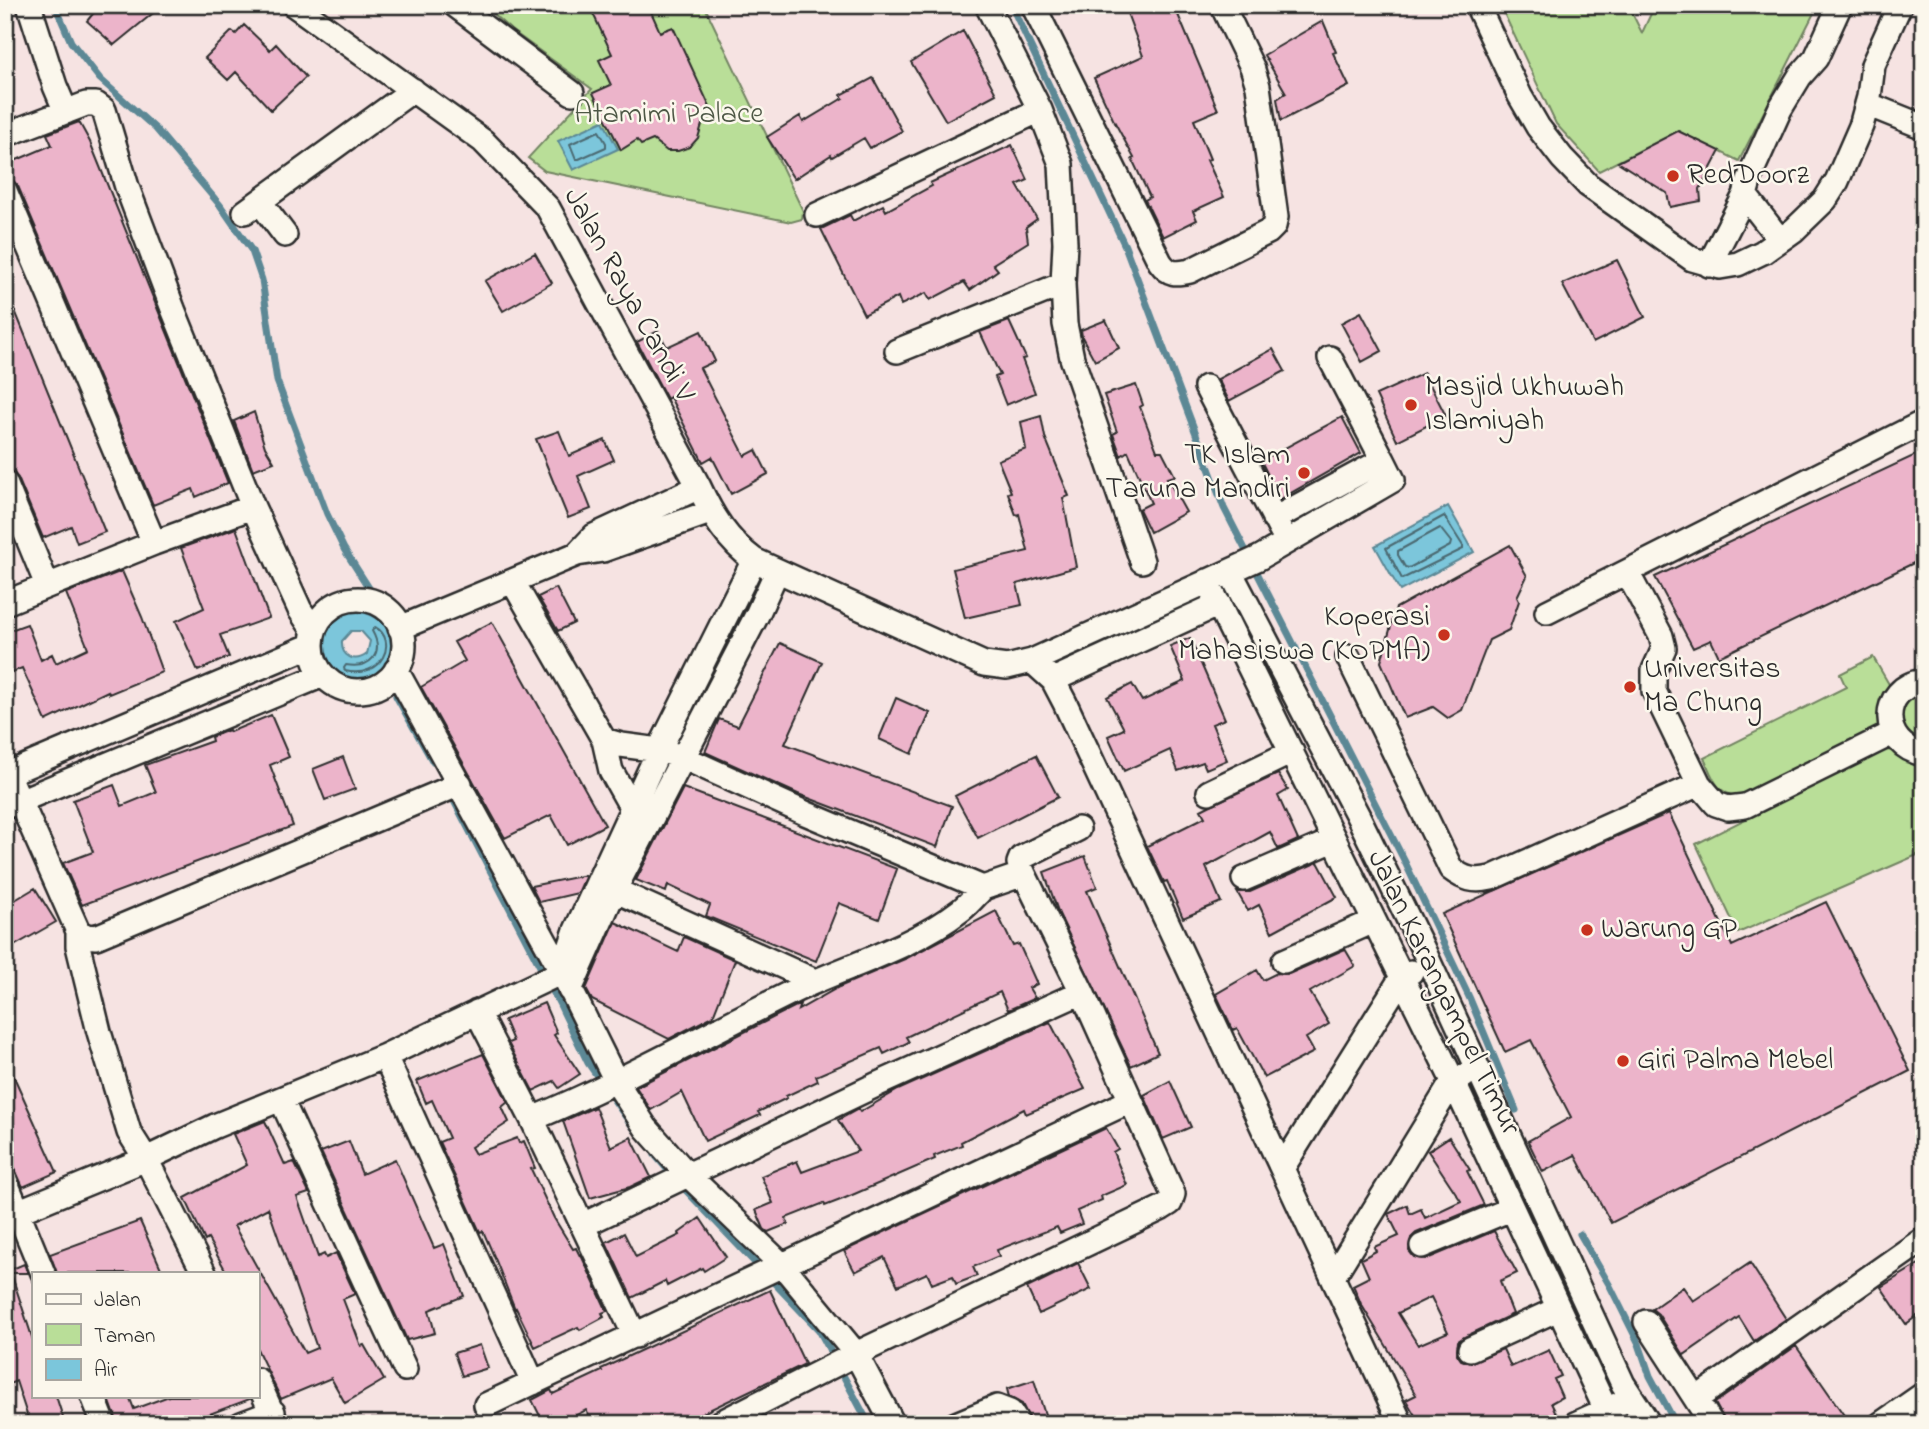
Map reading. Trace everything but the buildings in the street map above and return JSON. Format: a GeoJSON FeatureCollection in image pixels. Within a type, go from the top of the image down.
{"type":"FeatureCollection","features":[{"type":"Feature","properties":{"kind":"street"},"geometry":{"type":"LineString","coordinates":[[29,5],[66,112]]}},
{"type":"Feature","properties":{"kind":"street","name":"Jalan Raya Candi V"},"geometry":{"type":"LineString","coordinates":[[294,5],[483,141],[548,208],[710,512],[745,554]]}},
{"type":"Feature","properties":{"kind":"street"},"geometry":{"type":"LineString","coordinates":[[455,5],[572,93]]}},
{"type":"Feature","properties":{"kind":"street"},"geometry":{"type":"LineString","coordinates":[[987,5],[1040,110],[1061,164],[1065,324],[1072,358],[1142,561]]}},
{"type":"Feature","properties":{"kind":"street"},"geometry":{"type":"LineString","coordinates":[[1033,5],[1160,262],[1166,271],[1176,274],[1190,271],[1268,232],[1274,226],[1276,217],[1258,86],[1252,67],[1222,5]]}},
{"type":"Feature","properties":{"kind":"street"},"geometry":{"type":"LineString","coordinates":[[1477,5],[1520,96],[1538,127],[1562,158],[1588,185],[1692,259],[1720,267],[1738,264],[1780,240],[1825,200],[1850,152],[1867,104],[1873,65],[1900,5]]}},
{"type":"Feature","properties":{"kind":"street"},"geometry":{"type":"LineString","coordinates":[[1709,265],[1745,195],[1752,171],[1776,118],[1800,76],[1815,58],[1840,5]]}},
{"type":"Feature","properties":{"kind":"street"},"geometry":{"type":"LineString","coordinates":[[285,235],[253,207],[413,90]]}},
{"type":"Feature","properties":{"kind":"street"},"geometry":{"type":"LineString","coordinates":[[5,135],[86,104],[96,104],[104,110],[127,187],[173,309],[253,507],[313,638],[315,661],[323,676],[340,688],[361,691],[381,685],[396,670],[404,643],[400,628],[385,609],[374,603],[350,600],[328,611],[313,638],[188,696],[6,772],[13,804],[78,931],[78,946],[99,1032],[129,1132],[146,1159],[203,1272]]}},
{"type":"Feature","properties":{"kind":"street"},"geometry":{"type":"LineString","coordinates":[[1867,104],[1924,127]]}},
{"type":"Feature","properties":{"kind":"street"},"geometry":{"type":"LineString","coordinates":[[817,215],[1040,110]]}},
{"type":"Feature","properties":{"kind":"street"},"geometry":{"type":"LineString","coordinates":[[5,191],[154,543]]}},
{"type":"Feature","properties":{"kind":"street"},"geometry":{"type":"LineString","coordinates":[[1745,195],[1780,240]]}},
{"type":"Feature","properties":{"kind":"street"},"geometry":{"type":"LineString","coordinates":[[897,351],[1063,284]]}},
{"type":"Feature","properties":{"kind":"street"},"geometry":{"type":"LineString","coordinates":[[606,887],[633,810],[745,554],[984,664],[1007,667],[1032,661],[1232,570],[1393,480],[1330,358]]}},
{"type":"Feature","properties":{"kind":"street"},"geometry":{"type":"LineString","coordinates":[[1206,387],[1286,540]]}},
{"type":"Feature","properties":{"kind":"street"},"geometry":{"type":"LineString","coordinates":[[1547,612],[1924,422]]}},
{"type":"Feature","properties":{"kind":"street"},"geometry":{"type":"LineString","coordinates":[[1274,519],[1383,460]]}},
{"type":"Feature","properties":{"kind":"street"},"geometry":{"type":"LineString","coordinates":[[5,483],[47,585]]}},
{"type":"Feature","properties":{"kind":"street"},"geometry":{"type":"LineString","coordinates":[[577,554],[594,536],[699,487]]}},
{"type":"Feature","properties":{"kind":"street"},"geometry":{"type":"LineString","coordinates":[[5,603],[154,543],[253,507]]}},
{"type":"Feature","properties":{"kind":"street"},"geometry":{"type":"LineString","coordinates":[[400,628],[577,554],[603,550],[710,512]]}},
{"type":"Feature","properties":{"kind":"street","name":"Jalan Karangampel Timur"},"geometry":{"type":"LineString","coordinates":[[1232,570],[1219,604],[1453,1081],[1606,1410]]}},
{"type":"Feature","properties":{"kind":"street","name":"Jalan Karangampel Timur"},"geometry":{"type":"LineString","coordinates":[[1232,570],[1233,577],[1358,816],[1430,963],[1631,1398],[1649,1424]]}},
{"type":"Feature","properties":{"kind":"street"},"geometry":{"type":"LineString","coordinates":[[12,1214],[146,1159],[215,1126],[385,1056],[477,1012],[559,979],[606,887],[682,758],[777,571]]}},
{"type":"Feature","properties":{"kind":"street"},"geometry":{"type":"LineString","coordinates":[[1627,572],[1661,636],[1664,648],[1654,670],[1654,691],[1699,784],[1716,804],[1727,808],[1745,806],[1893,733]]}},
{"type":"Feature","properties":{"kind":"street"},"geometry":{"type":"LineString","coordinates":[[513,582],[604,740],[611,771],[633,810]]}},
{"type":"Feature","properties":{"kind":"street"},"geometry":{"type":"LineString","coordinates":[[1053,680],[1219,604]]}},
{"type":"Feature","properties":{"kind":"street"},"geometry":{"type":"LineString","coordinates":[[1348,657],[1451,869],[1460,876],[1480,881],[1491,878],[1699,784]]}},
{"type":"Feature","properties":{"kind":"street"},"geometry":{"type":"LineString","coordinates":[[1032,661],[1053,680],[1401,1424]]}},
{"type":"Feature","properties":{"kind":"street"},"geometry":{"type":"LineString","coordinates":[[396,670],[460,784],[559,979],[616,1083],[679,1178],[851,1357],[893,1424]]}},
{"type":"Feature","properties":{"kind":"street"},"geometry":{"type":"LineString","coordinates":[[13,804],[323,676]]}},
{"type":"Feature","properties":{"kind":"street"},"geometry":{"type":"LineString","coordinates":[[1924,681],[1911,684],[1896,696],[1889,714],[1893,733],[1906,748],[1924,754]]}},
{"type":"Feature","properties":{"kind":"street"},"geometry":{"type":"LineString","coordinates":[[188,696],[199,725]]}},
{"type":"Feature","properties":{"kind":"street"},"geometry":{"type":"LineString","coordinates":[[604,740],[659,750],[682,758],[983,888]]}},
{"type":"Feature","properties":{"kind":"street"},"geometry":{"type":"LineString","coordinates":[[1209,792],[1292,752]]}},
{"type":"Feature","properties":{"kind":"street"},"geometry":{"type":"LineString","coordinates":[[78,931],[86,936],[96,937],[460,784]]}},
{"type":"Feature","properties":{"kind":"street"},"geometry":{"type":"LineString","coordinates":[[718,1424],[1170,1203],[1173,1194],[1082,992],[1019,863],[1021,858],[1078,829]]}},
{"type":"Feature","properties":{"kind":"street"},"geometry":{"type":"LineString","coordinates":[[1244,879],[1334,839]]}},
{"type":"Feature","properties":{"kind":"street"},"geometry":{"type":"LineString","coordinates":[[532,1119],[616,1083],[696,1039],[937,926],[962,909],[983,888],[1024,874]]}},
{"type":"Feature","properties":{"kind":"street"},"geometry":{"type":"LineString","coordinates":[[606,887],[815,981]]}},
{"type":"Feature","properties":{"kind":"street"},"geometry":{"type":"LineString","coordinates":[[1284,961],[1374,921]]}},
{"type":"Feature","properties":{"kind":"street"},"geometry":{"type":"LineString","coordinates":[[1283,1167],[1402,976],[1430,963]]}},
{"type":"Feature","properties":{"kind":"street"},"geometry":{"type":"LineString","coordinates":[[583,1225],[1082,992]]}},
{"type":"Feature","properties":{"kind":"street"},"geometry":{"type":"LineString","coordinates":[[477,1012],[532,1119],[635,1336]]}},
{"type":"Feature","properties":{"kind":"street"},"geometry":{"type":"LineString","coordinates":[[385,1056],[533,1383]]}},
{"type":"Feature","properties":{"kind":"street"},"geometry":{"type":"LineString","coordinates":[[1333,1277],[1453,1081],[1478,1069]]}},
{"type":"Feature","properties":{"kind":"street"},"geometry":{"type":"LineString","coordinates":[[281,1099],[405,1369]]}},
{"type":"Feature","properties":{"kind":"street"},"geometry":{"type":"LineString","coordinates":[[486,1405],[1130,1101]]}},
{"type":"Feature","properties":{"kind":"street"},"geometry":{"type":"LineString","coordinates":[[5,1180],[12,1214],[42,1272]]}},
{"type":"Feature","properties":{"kind":"street"},"geometry":{"type":"LineString","coordinates":[[1422,1246],[1511,1209]]}},
{"type":"Feature","properties":{"kind":"street"},"geometry":{"type":"LineString","coordinates":[[1696,1399],[1924,1239]]}},
{"type":"Feature","properties":{"kind":"street"},"geometry":{"type":"LineString","coordinates":[[1471,1349],[1558,1309]]}},
{"type":"Feature","properties":{"kind":"street"},"geometry":{"type":"LineString","coordinates":[[1646,1322],[1712,1424]]}},
{"type":"Feature","properties":{"kind":"street"},"geometry":{"type":"LineString","coordinates":[[241,1424],[275,1418],[259,1384]]}},
{"type":"Feature","properties":{"kind":"street"},"geometry":{"type":"LineString","coordinates":[[1881,1424],[1924,1394]]}},
{"type":"Feature","properties":{"kind":"street"},"geometry":{"type":"LineString","coordinates":[[94,1398],[104,1424]]}},
{"type":"Feature","properties":{"kind":"street"},"geometry":{"type":"LineString","coordinates":[[1575,1424],[1631,1398]]}},
{"type":"Feature","properties":{"kind":"street"},"geometry":{"type":"LineString","coordinates":[[956,1424],[997,1407],[1010,1412],[1018,1424]]}},
{"type":"Feature","properties":{"kind":"green space","name":"Atamimi Palace"},"geometry":{"type":"Polygon","coordinates":[[[483,5],[704,5],[803,211],[802,219],[791,222],[545,171],[528,158],[592,89],[511,30],[483,5]]]}},
{"type":"Feature","properties":{"kind":"green space"},"geometry":{"type":"Polygon","coordinates":[[[1500,5],[1628,5],[1642,33],[1655,5],[1818,5],[1739,161],[1678,131],[1599,171],[1556,124],[1500,5]]]}},
{"type":"Feature","properties":{"kind":"green space"},"geometry":{"type":"Polygon","coordinates":[[[1873,657],[1890,686],[1882,698],[1880,725],[1738,796],[1720,788],[1704,758],[1846,687],[1840,674],[1873,657]]]}},
{"type":"Feature","properties":{"kind":"green space"},"geometry":{"type":"Polygon","coordinates":[[[1924,692],[1924,745],[1907,733],[1900,718],[1906,703],[1913,696],[1924,692]]]}},
{"type":"Feature","properties":{"kind":"green space"},"geometry":{"type":"Polygon","coordinates":[[[1888,750],[1924,761],[1924,852],[1738,933],[1696,844],[1880,751],[1888,750]]]}},
{"type":"Feature","properties":{"kind":"water"},"geometry":{"type":"Polygon","coordinates":[[[603,121],[618,149],[573,170],[558,141],[603,121]]]}},
{"type":"Feature","properties":{"kind":"water"},"geometry":{"type":"Polygon","coordinates":[[[1448,506],[1474,552],[1400,591],[1375,546],[1448,506]]]}},
{"type":"Feature","properties":{"kind":"water"},"geometry":{"type":"Polygon","coordinates":[[[354,611],[373,616],[386,628],[392,644],[391,653],[387,663],[374,678],[358,681],[343,676],[331,665],[323,651],[323,635],[333,621],[354,611]],[[351,631],[342,641],[344,651],[349,657],[357,658],[367,654],[370,641],[361,631],[351,631]]]}},
{"type":"Feature","properties":{"kind":"waterway"},"geometry":{"type":"LineString","coordinates":[[55,5],[71,42],[100,79],[156,129],[220,205],[252,251],[262,280],[277,381],[327,514],[344,549],[374,596]]}},
{"type":"Feature","properties":{"kind":"waterway"},"geometry":{"type":"LineString","coordinates":[[1011,5],[1125,246],[1224,508],[1404,860],[1470,999],[1516,1110]]}},
{"type":"Feature","properties":{"kind":"waterway"},"geometry":{"type":"LineString","coordinates":[[396,696],[433,762]]}},
{"type":"Feature","properties":{"kind":"waterway"},"geometry":{"type":"LineString","coordinates":[[454,801],[588,1063],[635,1130]]}},
{"type":"Feature","properties":{"kind":"waterway"},"geometry":{"type":"LineString","coordinates":[[655,1155],[819,1330],[869,1424]]}},
{"type":"Feature","properties":{"kind":"waterway"},"geometry":{"type":"LineString","coordinates":[[1580,1234],[1610,1286],[1639,1344],[1650,1376],[1676,1424]]}},
{"type":"Feature","properties":{"kind":"place","name":"RedDoorz"},"geometry":{"type":"Point","coordinates":[1673,176]}},
{"type":"Feature","properties":{"kind":"place","name":"Masjid Ukhuwah Islamiyah"},"geometry":{"type":"Point","coordinates":[1411,405]}},
{"type":"Feature","properties":{"kind":"place","name":"TK Islam Taruna Mandiri"},"geometry":{"type":"Point","coordinates":[1304,473]}},
{"type":"Feature","properties":{"kind":"place","name":"Koperasi Mahasiswa (KOPMA)"},"geometry":{"type":"Point","coordinates":[1444,635]}},
{"type":"Feature","properties":{"kind":"place","name":"Universitas Ma Chung"},"geometry":{"type":"Point","coordinates":[1630,687]}},
{"type":"Feature","properties":{"kind":"place","name":"Warung GP"},"geometry":{"type":"Point","coordinates":[1587,930]}},
{"type":"Feature","properties":{"kind":"place","name":"Giri Palma Mebel"},"geometry":{"type":"Point","coordinates":[1623,1061]}}]}
